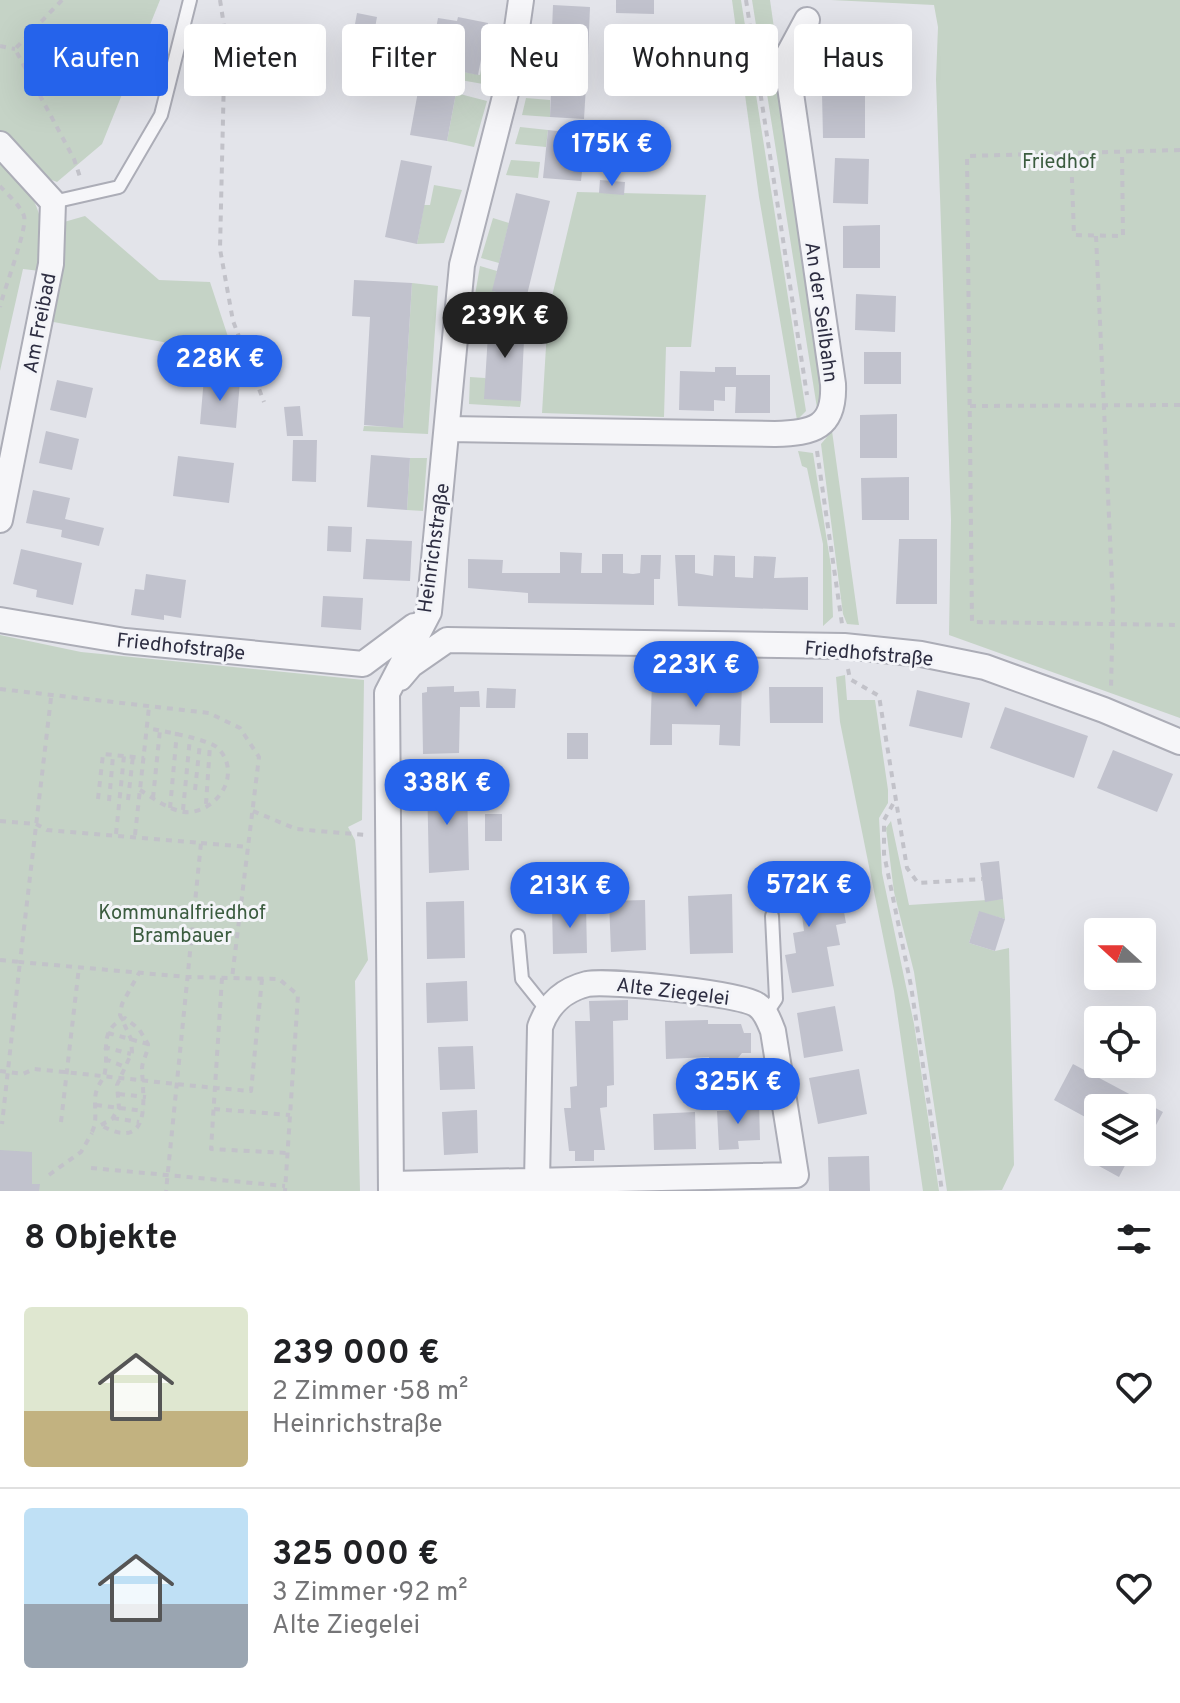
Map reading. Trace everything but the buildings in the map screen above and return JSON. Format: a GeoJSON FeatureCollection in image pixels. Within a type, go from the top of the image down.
{"type":"FeatureCollection","features":[{"type":"Feature","properties":{"kind":"street","name":"Heinrichstraße"},"geometry":{"type":"LineString","coordinates":[[391,1188],[387,693],[429,612],[462,265],[510,77],[521,0]]}},
{"type":"Feature","properties":{"kind":"street","name":"An der Seilbahn"},"geometry":{"type":"LineString","coordinates":[[807,20],[786,59],[834,396],[828,416],[813,429]]}},
{"type":"Feature","properties":{"kind":"street"},"geometry":{"type":"LineString","coordinates":[[0,144],[53,202]]}},
{"type":"Feature","properties":{"kind":"street","name":"Am Freibad"},"geometry":{"type":"LineString","coordinates":[[0,520],[51,264],[53,202]]}},
{"type":"Feature","properties":{"kind":"street"},"geometry":{"type":"LineString","coordinates":[[448,429],[775,434],[813,429]]}},
{"type":"Feature","properties":{"kind":"street"},"geometry":{"type":"LineString","coordinates":[[429,612],[447,640],[411,665],[387,693],[363,664],[396,642],[429,612]]}},
{"type":"Feature","properties":{"kind":"street","name":"Friedhofstraße"},"geometry":{"type":"LineString","coordinates":[[0,620],[125,641],[363,664]]}},
{"type":"Feature","properties":{"kind":"street","name":"Friedhofstraße"},"geometry":{"type":"LineString","coordinates":[[447,640],[844,646],[921,654],[985,667],[1104,710],[1180,742]]}},
{"type":"Feature","properties":{"kind":"street","name":"Alte Ziegelei"},"geometry":{"type":"LineString","coordinates":[[546,1009],[562,995],[602,982],[744,999],[766,1014]]}},
{"type":"Feature","properties":{"kind":"street"},"geometry":{"type":"LineString","coordinates":[[537,1182],[538,1049],[546,1009]]}},
{"type":"Feature","properties":{"kind":"street"},"geometry":{"type":"LineString","coordinates":[[391,1188],[537,1182],[797,1183],[773,1031],[766,1014]]}},
{"type":"Feature","properties":{"kind":"lane"},"geometry":{"type":"LineString","coordinates":[[53,202],[119,187],[161,115],[190,0]]}},
{"type":"Feature","properties":{"kind":"lane"},"geometry":{"type":"LineString","coordinates":[[766,1014],[776,999],[772,916]]}},
{"type":"Feature","properties":{"kind":"lane"},"geometry":{"type":"LineString","coordinates":[[518,936],[519,970],[546,1009]]}},
{"type":"Feature","properties":{"kind":"path"},"geometry":{"type":"LineString","coordinates":[[15,49],[62,0]]}},
{"type":"Feature","properties":{"kind":"path"},"geometry":{"type":"LineString","coordinates":[[220,0],[225,32],[220,249],[233,321],[264,402]]}},
{"type":"Feature","properties":{"kind":"path"},"geometry":{"type":"LineString","coordinates":[[746,0],[850,679],[879,696],[907,868],[918,883],[982,879]]}},
{"type":"Feature","properties":{"kind":"path"},"geometry":{"type":"LineString","coordinates":[[0,46],[15,49]]}},
{"type":"Feature","properties":{"kind":"path"},"geometry":{"type":"LineString","coordinates":[[15,49],[74,159],[85,194]]}},
{"type":"Feature","properties":{"kind":"path"},"geometry":{"type":"LineString","coordinates":[[1180,150],[967,156],[972,622],[1180,625]]}},
{"type":"Feature","properties":{"kind":"path"},"geometry":{"type":"LineString","coordinates":[[1071,153],[1074,235],[1123,236],[1122,151]]}},
{"type":"Feature","properties":{"kind":"path"},"geometry":{"type":"LineString","coordinates":[[0,186],[22,211],[25,227],[8,273],[0,307]]}},
{"type":"Feature","properties":{"kind":"path"},"geometry":{"type":"LineString","coordinates":[[1096,236],[1114,678],[1104,710]]}},
{"type":"Feature","properties":{"kind":"path"},"geometry":{"type":"LineString","coordinates":[[970,406],[1180,405]]}},
{"type":"Feature","properties":{"kind":"path"},"geometry":{"type":"LineString","coordinates":[[0,689],[51,698],[209,713],[240,728],[259,757],[232,978]]}},
{"type":"Feature","properties":{"kind":"path"},"geometry":{"type":"LineString","coordinates":[[2,1124],[51,698]]}},
{"type":"Feature","properties":{"kind":"path"},"geometry":{"type":"LineString","coordinates":[[135,835],[149,707]]}},
{"type":"Feature","properties":{"kind":"path"},"geometry":{"type":"LineString","coordinates":[[140,790],[170,808],[190,812],[206,804],[229,783],[230,766],[216,746],[200,743],[177,732],[147,728]]}},
{"type":"Feature","properties":{"kind":"path"},"geometry":{"type":"LineString","coordinates":[[153,798],[160,730]]}},
{"type":"Feature","properties":{"kind":"path"},"geometry":{"type":"LineString","coordinates":[[170,808],[177,732]]}},
{"type":"Feature","properties":{"kind":"path"},"geometry":{"type":"LineString","coordinates":[[183,810],[190,738]]}},
{"type":"Feature","properties":{"kind":"path"},"geometry":{"type":"LineString","coordinates":[[195,790],[200,743]]}},
{"type":"Feature","properties":{"kind":"path"},"geometry":{"type":"LineString","coordinates":[[206,804],[210,745]]}},
{"type":"Feature","properties":{"kind":"path"},"geometry":{"type":"LineString","coordinates":[[98,799],[103,754],[144,758]]}},
{"type":"Feature","properties":{"kind":"path"},"geometry":{"type":"LineString","coordinates":[[109,801],[113,755]]}},
{"type":"Feature","properties":{"kind":"path"},"geometry":{"type":"LineString","coordinates":[[116,834],[124,756]]}},
{"type":"Feature","properties":{"kind":"path"},"geometry":{"type":"LineString","coordinates":[[128,800],[133,756]]}},
{"type":"Feature","properties":{"kind":"path"},"geometry":{"type":"LineString","coordinates":[[894,802],[884,820],[884,854],[911,986],[942,1191]]}},
{"type":"Feature","properties":{"kind":"path"},"geometry":{"type":"LineString","coordinates":[[253,811],[296,829],[388,837]]}},
{"type":"Feature","properties":{"kind":"path"},"geometry":{"type":"LineString","coordinates":[[0,821],[36,824],[47,830],[249,847]]}},
{"type":"Feature","properties":{"kind":"path"},"geometry":{"type":"LineString","coordinates":[[166,1191],[201,843]]}},
{"type":"Feature","properties":{"kind":"path"},"geometry":{"type":"LineString","coordinates":[[0,960],[187,977],[279,979],[298,995],[285,1188],[91,1168]]}},
{"type":"Feature","properties":{"kind":"path"},"geometry":{"type":"LineString","coordinates":[[61,1122],[79,967]]}},
{"type":"Feature","properties":{"kind":"path"},"geometry":{"type":"LineString","coordinates":[[49,1175],[81,1152],[92,1132],[113,1118],[119,1108],[120,1076],[131,1054],[131,1039],[121,1019],[122,1004],[139,973]]}},
{"type":"Feature","properties":{"kind":"path"},"geometry":{"type":"LineString","coordinates":[[222,978],[211,1149],[287,1153]]}},
{"type":"Feature","properties":{"kind":"path"},"geometry":{"type":"LineString","coordinates":[[0,1071],[23,1074],[34,1069],[251,1091],[262,979]]}},
{"type":"Feature","properties":{"kind":"path"},"geometry":{"type":"LineString","coordinates":[[92,1132],[95,1092],[103,1078],[104,1047],[108,1033],[121,1019]]}},
{"type":"Feature","properties":{"kind":"path"},"geometry":{"type":"LineString","coordinates":[[100,1125],[121,1133],[139,1122],[144,1111],[146,1097],[142,1068],[148,1044],[139,1029],[121,1019]]}},
{"type":"Feature","properties":{"kind":"path"},"geometry":{"type":"LineString","coordinates":[[108,1033],[148,1044]]}},
{"type":"Feature","properties":{"kind":"path"},"geometry":{"type":"LineString","coordinates":[[104,1047],[131,1054]]}},
{"type":"Feature","properties":{"kind":"path"},"geometry":{"type":"LineString","coordinates":[[105,1059],[125,1067]]}},
{"type":"Feature","properties":{"kind":"path"},"geometry":{"type":"LineString","coordinates":[[119,1094],[146,1097]]}},
{"type":"Feature","properties":{"kind":"path"},"geometry":{"type":"LineString","coordinates":[[96,1105],[144,1111]]}},
{"type":"Feature","properties":{"kind":"path"},"geometry":{"type":"LineString","coordinates":[[214,1109],[290,1115]]}},
{"type":"Feature","properties":{"kind":"path"},"geometry":{"type":"LineString","coordinates":[[113,1118],[139,1122]]}},
{"type":"Feature","properties":{"kind":"green space"},"geometry":{"type":"Polygon","coordinates":[[[0,0],[160,0],[150,24],[24,24],[24,96],[121,96],[102,144],[57,182],[39,175],[0,131],[0,0]]]}},
{"type":"Feature","properties":{"kind":"green space"},"geometry":{"type":"Polygon","coordinates":[[[732,0],[741,0],[745,24],[735,24],[732,0]]]}},
{"type":"Feature","properties":{"kind":"green space"},"geometry":{"type":"Polygon","coordinates":[[[752,0],[770,0],[773,24],[756,24],[752,0]]]}},
{"type":"Feature","properties":{"kind":"green space","name":"Friedhof"},"geometry":{"type":"Polygon","coordinates":[[[831,0],[1180,0],[1180,718],[949,635],[951,520],[936,79],[938,27],[934,5],[831,0]]]}},
{"type":"Feature","properties":{"kind":"green space"},"geometry":{"type":"Polygon","coordinates":[[[778,56],[825,386],[817,408],[767,96],[778,96],[778,56]]]}},
{"type":"Feature","properties":{"kind":"green space"},"geometry":{"type":"Polygon","coordinates":[[[481,70],[481,84],[465,81],[465,72],[480,75],[481,70]]]}},
{"type":"Feature","properties":{"kind":"green space"},"geometry":{"type":"Polygon","coordinates":[[[455,96],[487,101],[474,147],[447,141],[455,96]]]}},
{"type":"Feature","properties":{"kind":"green space"},"geometry":{"type":"Polygon","coordinates":[[[745,96],[756,96],[806,411],[797,420],[745,96]]]}},
{"type":"Feature","properties":{"kind":"green space"},"geometry":{"type":"Polygon","coordinates":[[[526,98],[550,100],[550,117],[522,115],[526,98]]]}},
{"type":"Feature","properties":{"kind":"green space"},"geometry":{"type":"Polygon","coordinates":[[[520,127],[548,130],[546,147],[515,144],[520,127]]]}},
{"type":"Feature","properties":{"kind":"green space"},"geometry":{"type":"Polygon","coordinates":[[[0,158],[32,197],[41,220],[42,234],[40,271],[23,269],[0,371],[0,158]]]}},
{"type":"Feature","properties":{"kind":"green space"},"geometry":{"type":"Polygon","coordinates":[[[511,160],[540,162],[538,178],[506,175],[511,160]]]}},
{"type":"Feature","properties":{"kind":"green space"},"geometry":{"type":"Polygon","coordinates":[[[434,185],[462,190],[444,243],[417,244],[424,205],[430,205],[434,185]]]}},
{"type":"Feature","properties":{"kind":"green space"},"geometry":{"type":"Polygon","coordinates":[[[577,192],[706,195],[691,347],[666,347],[664,417],[542,413],[548,313],[577,192]]]}},
{"type":"Feature","properties":{"kind":"green space"},"geometry":{"type":"Polygon","coordinates":[[[85,216],[159,280],[210,282],[234,355],[48,321],[64,222],[85,216]]]}},
{"type":"Feature","properties":{"kind":"green space"},"geometry":{"type":"Polygon","coordinates":[[[493,218],[509,223],[499,263],[481,258],[493,218]]]}},
{"type":"Feature","properties":{"kind":"green space"},"geometry":{"type":"Polygon","coordinates":[[[480,266],[497,271],[493,291],[526,299],[525,304],[475,295],[480,266]]]}},
{"type":"Feature","properties":{"kind":"green space"},"geometry":{"type":"Polygon","coordinates":[[[412,283],[438,286],[428,434],[363,431],[364,426],[403,427],[412,283]]]}},
{"type":"Feature","properties":{"kind":"green space"},"geometry":{"type":"Polygon","coordinates":[[[475,307],[526,314],[525,320],[489,318],[488,339],[472,339],[475,307]]]}},
{"type":"Feature","properties":{"kind":"green space"},"geometry":{"type":"Polygon","coordinates":[[[470,377],[485,378],[521,401],[520,407],[469,404],[470,377]]]}},
{"type":"Feature","properties":{"kind":"green space"},"geometry":{"type":"Polygon","coordinates":[[[832,431],[859,625],[847,624],[843,614],[821,444],[832,431]]]}},
{"type":"Feature","properties":{"kind":"green space"},"geometry":{"type":"Polygon","coordinates":[[[798,451],[813,453],[831,566],[833,617],[823,626],[823,544],[807,468],[802,466],[798,451]]]}},
{"type":"Feature","properties":{"kind":"green space"},"geometry":{"type":"Polygon","coordinates":[[[410,458],[427,458],[423,511],[407,510],[410,458]]]}},
{"type":"Feature","properties":{"kind":"green space","name":"Kommunalfriedhof Brambauer"},"geometry":{"type":"Polygon","coordinates":[[[0,635],[81,652],[364,680],[362,820],[348,827],[355,840],[368,960],[355,981],[360,1191],[0,1191],[0,635]]]}},
{"type":"Feature","properties":{"kind":"green space"},"geometry":{"type":"Polygon","coordinates":[[[845,675],[847,700],[875,700],[888,790],[888,803],[879,818],[882,873],[914,1024],[939,1191],[923,1191],[894,991],[840,722],[836,677],[845,675]]]}},
{"type":"Feature","properties":{"kind":"green space"},"geometry":{"type":"Polygon","coordinates":[[[891,821],[909,905],[1003,899],[1005,919],[979,912],[969,943],[995,951],[1009,948],[1014,1165],[1002,1190],[947,1191],[914,972],[894,892],[886,828],[891,821]]]}}]}
